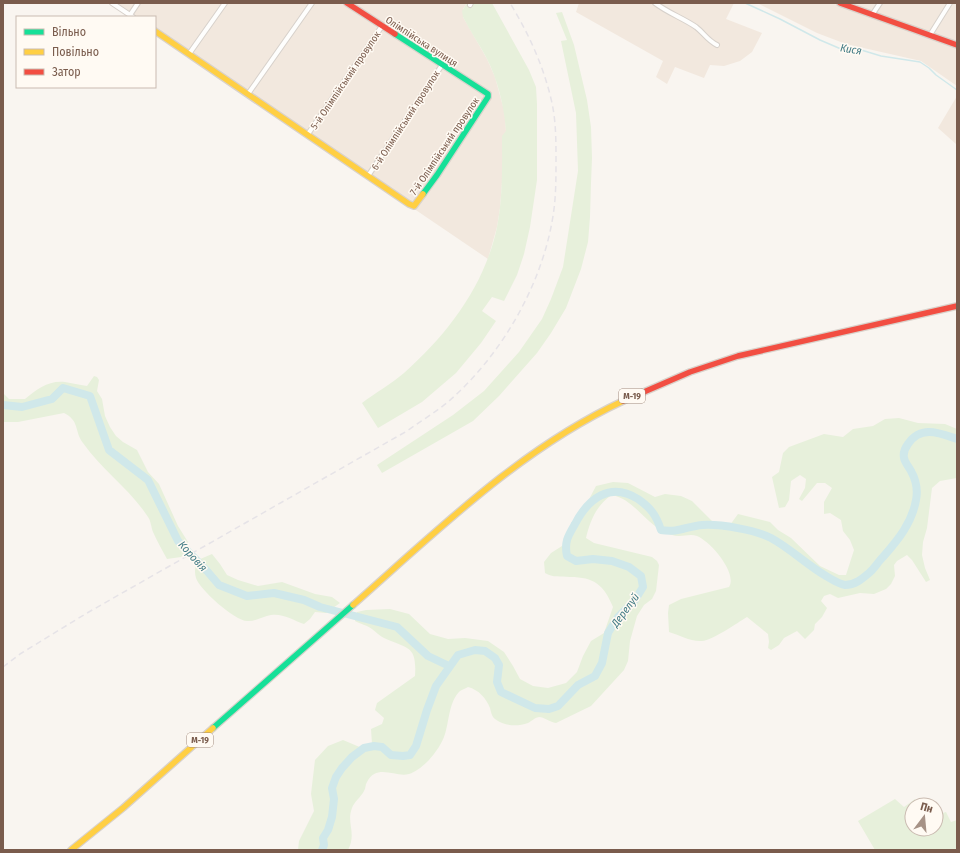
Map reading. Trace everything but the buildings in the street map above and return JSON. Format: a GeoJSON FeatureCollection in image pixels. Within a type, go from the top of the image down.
{"type":"FeatureCollection","features":[{"type":"Feature","properties":{"kind":"main road","name":"Олімпійська вулиця"},"geometry":{"type":"LineString","coordinates":[[347,3],[488,94]]}},
{"type":"Feature","properties":{"kind":"main road"},"geometry":{"type":"LineString","coordinates":[[840,3],[957,45]]}},
{"type":"Feature","properties":{"kind":"main road"},"geometry":{"type":"LineString","coordinates":[[156,32],[368,176]]}},
{"type":"Feature","properties":{"kind":"main road","name":"7-й Олімпійський провулок"},"geometry":{"type":"LineString","coordinates":[[368,176],[397,197],[413,206],[417,204],[460,143],[488,97],[488,94]]}},
{"type":"Feature","properties":{"kind":"main road","name":"М-19"},"geometry":{"type":"LineString","coordinates":[[71,850],[123,808],[465,506],[502,475],[564,433],[633,396],[678,376],[738,356],[957,306]]}},
{"type":"Feature","properties":{"kind":"street"},"geometry":{"type":"LineString","coordinates":[[112,3],[132,16],[138,3]]}},
{"type":"Feature","properties":{"kind":"street"},"geometry":{"type":"LineString","coordinates":[[189,54],[224,3]]}},
{"type":"Feature","properties":{"kind":"street"},"geometry":{"type":"LineString","coordinates":[[248,94],[312,3]]}},
{"type":"Feature","properties":{"kind":"street"},"geometry":{"type":"LineString","coordinates":[[655,3],[697,28],[708,40],[717,45]]}},
{"type":"Feature","properties":{"kind":"street"},"geometry":{"type":"LineString","coordinates":[[872,14],[880,3]]}},
{"type":"Feature","properties":{"kind":"street"},"geometry":{"type":"LineString","coordinates":[[930,35],[950,3]]}},
{"type":"Feature","properties":{"kind":"street","name":"5-й Олімпійський провулок"},"geometry":{"type":"LineString","coordinates":[[308,134],[382,26]]}},
{"type":"Feature","properties":{"kind":"street","name":"6-й Олімпійський провулок"},"geometry":{"type":"LineString","coordinates":[[368,176],[442,64]]}},
{"type":"Feature","properties":{"kind":"shaded area"},"geometry":{"type":"Polygon","coordinates":[[[108,3],[467,3],[463,9],[463,17],[487,59],[495,77],[505,114],[506,131],[500,208],[497,227],[488,259],[156,34],[156,16],[128,16],[108,3]]]}},
{"type":"Feature","properties":{"kind":"shaded area"},"geometry":{"type":"Polygon","coordinates":[[[579,3],[734,3],[726,19],[762,33],[752,52],[740,61],[724,66],[710,65],[704,78],[675,67],[667,84],[656,77],[663,61],[576,12],[579,3]]]}},
{"type":"Feature","properties":{"kind":"shaded area"},"geometry":{"type":"Polygon","coordinates":[[[757,3],[957,3],[957,86],[921,61],[846,44],[817,33],[757,3]]]}},
{"type":"Feature","properties":{"kind":"shaded area"},"geometry":{"type":"Polygon","coordinates":[[[957,96],[957,143],[956,144],[938,128],[957,96]]]}},
{"type":"Feature","properties":{"kind":"green space"},"geometry":{"type":"Polygon","coordinates":[[[467,3],[492,3],[529,70],[536,87],[537,180],[530,227],[524,254],[517,275],[504,301],[492,297],[482,311],[496,321],[481,343],[456,373],[422,402],[378,428],[362,403],[404,373],[450,325],[474,288],[484,269],[497,227],[501,193],[502,136],[506,131],[505,122],[500,93],[494,75],[486,57],[463,17],[462,11],[467,3]]]}},
{"type":"Feature","properties":{"kind":"green space"},"geometry":{"type":"Polygon","coordinates":[[[562,12],[574,45],[587,100],[591,127],[592,158],[588,242],[581,269],[566,308],[537,353],[499,396],[473,421],[382,473],[377,465],[453,415],[484,391],[519,352],[542,319],[551,299],[563,267],[578,171],[576,113],[561,41],[567,40],[556,13],[562,12]]]}},
{"type":"Feature","properties":{"kind":"green space"},"geometry":{"type":"Polygon","coordinates":[[[94,376],[99,380],[97,391],[102,399],[105,416],[110,427],[116,436],[123,442],[137,450],[148,472],[159,484],[178,526],[188,542],[188,550],[181,557],[167,559],[153,532],[148,517],[133,497],[83,443],[80,439],[75,423],[69,416],[64,413],[18,422],[3,422],[3,393],[9,399],[25,399],[39,389],[54,382],[65,382],[87,386],[94,376]]]}},
{"type":"Feature","properties":{"kind":"green space"},"geometry":{"type":"Polygon","coordinates":[[[899,418],[918,423],[945,424],[957,429],[957,478],[940,481],[932,488],[922,555],[930,580],[926,582],[912,560],[907,555],[897,561],[894,565],[895,576],[891,584],[886,589],[874,594],[860,593],[838,598],[830,594],[824,596],[821,601],[827,608],[822,617],[815,624],[814,630],[805,639],[797,631],[784,638],[779,645],[771,650],[768,648],[768,634],[747,617],[707,640],[698,641],[689,639],[669,632],[669,605],[681,599],[729,587],[731,581],[730,574],[726,566],[709,544],[702,539],[695,535],[677,536],[664,532],[657,528],[626,501],[612,495],[598,508],[586,538],[594,543],[652,557],[659,565],[656,591],[652,599],[644,605],[637,616],[630,641],[628,661],[624,670],[591,706],[556,723],[539,717],[528,723],[519,725],[502,723],[493,717],[490,708],[479,692],[468,687],[460,691],[456,695],[451,706],[444,738],[429,760],[409,774],[404,775],[381,772],[371,776],[366,784],[365,790],[353,806],[350,813],[352,838],[348,850],[298,850],[299,841],[314,811],[311,794],[315,760],[328,746],[343,740],[362,748],[372,744],[371,729],[382,724],[384,718],[375,710],[377,703],[415,676],[415,666],[412,653],[405,647],[384,638],[370,628],[355,621],[357,612],[390,609],[409,614],[430,634],[448,639],[465,638],[488,641],[504,652],[520,679],[533,686],[548,688],[566,683],[577,672],[591,641],[604,633],[613,607],[606,593],[597,584],[578,577],[548,575],[545,573],[544,562],[551,553],[562,546],[574,522],[586,505],[596,486],[613,482],[628,483],[655,497],[665,494],[681,496],[692,501],[712,521],[730,525],[738,514],[770,522],[778,530],[791,538],[820,566],[839,575],[846,575],[854,550],[850,540],[843,531],[841,520],[830,513],[824,514],[824,502],[832,488],[825,483],[817,483],[802,501],[799,499],[805,488],[806,479],[800,475],[791,481],[789,500],[785,507],[779,508],[772,477],[779,472],[783,453],[789,447],[824,434],[843,437],[853,429],[873,426],[885,419],[899,418]]]}},
{"type":"Feature","properties":{"kind":"green space"},"geometry":{"type":"Polygon","coordinates":[[[212,554],[227,575],[238,580],[258,586],[282,582],[315,594],[332,597],[340,603],[326,613],[315,612],[304,624],[283,616],[275,615],[250,621],[241,620],[218,604],[196,578],[195,569],[198,560],[212,554]]]}},
{"type":"Feature","properties":{"kind":"green space"},"geometry":{"type":"Polygon","coordinates":[[[895,799],[904,807],[904,837],[944,837],[944,813],[946,812],[951,822],[957,820],[957,850],[875,850],[858,821],[895,799]]]}},
{"type":"Feature","properties":{"kind":"waterway","name":"Кися"},"geometry":{"type":"LineString","coordinates":[[745,3],[841,49],[850,51],[858,49],[881,56],[920,62],[957,90]]}},
{"type":"Feature","properties":{"kind":"waterway","name":"Коровія"},"geometry":{"type":"LineString","coordinates":[[3,405],[22,407],[52,399],[63,388],[90,396],[109,450],[148,480],[178,541],[219,585],[247,596],[274,593],[304,600],[320,607],[397,627],[428,656],[449,666]]}},
{"type":"Feature","properties":{"kind":"waterway","name":"Дерелуй"},"geometry":{"type":"LineString","coordinates":[[322,850],[324,845],[323,838],[328,830],[332,817],[334,799],[332,788],[336,777],[342,768],[352,757],[364,748],[374,746],[382,747],[391,755],[410,755],[416,746],[436,686],[458,655],[475,650],[485,651],[495,658],[499,665],[497,682],[501,692],[535,708],[549,709],[558,706],[578,685],[595,676],[602,663],[608,633],[618,617],[635,600],[643,587],[641,576],[629,567],[612,561],[593,559],[576,561],[567,556],[566,543],[569,536],[580,515],[593,500],[609,492],[628,494],[638,499],[652,512],[661,530],[673,531],[703,525],[719,525],[756,532],[778,542],[830,579],[838,583],[849,585],[858,581],[873,570],[899,538],[908,524],[917,496],[914,478],[904,458],[904,451],[908,444],[913,438],[924,432],[937,433],[957,439]]}},
{"type":"Feature","properties":{"kind":"railway"},"geometry":{"type":"LineString","coordinates":[[3,667],[20,654],[87,613],[407,431],[449,401],[469,382],[487,361],[504,338],[531,289],[549,236],[555,197],[556,139],[549,90],[535,51],[510,3]]}},
{"type":"Feature","properties":{"kind":"traffic: fast"},"geometry":{"type":"LineString","coordinates":[[395,34],[488,94],[488,97],[423,194]]}},
{"type":"Feature","properties":{"kind":"traffic: fast"},"geometry":{"type":"LineString","coordinates":[[213,728],[353,605]]}},
{"type":"Feature","properties":{"kind":"traffic: slow"},"geometry":{"type":"LineString","coordinates":[[156,32],[409,204],[414,206],[423,194]]}},
{"type":"Feature","properties":{"kind":"traffic: slow"},"geometry":{"type":"LineString","coordinates":[[353,605],[449,520],[515,467],[585,420],[623,401]]}},
{"type":"Feature","properties":{"kind":"traffic: slow"},"geometry":{"type":"LineString","coordinates":[[71,850],[123,808],[213,728]]}},
{"type":"Feature","properties":{"kind":"traffic: jam"},"geometry":{"type":"LineString","coordinates":[[347,3],[395,34]]}},
{"type":"Feature","properties":{"kind":"traffic: jam"},"geometry":{"type":"LineString","coordinates":[[840,3],[957,45]]}},
{"type":"Feature","properties":{"kind":"traffic: jam"},"geometry":{"type":"LineString","coordinates":[[623,401],[690,372],[738,356],[957,306]]}}]}
